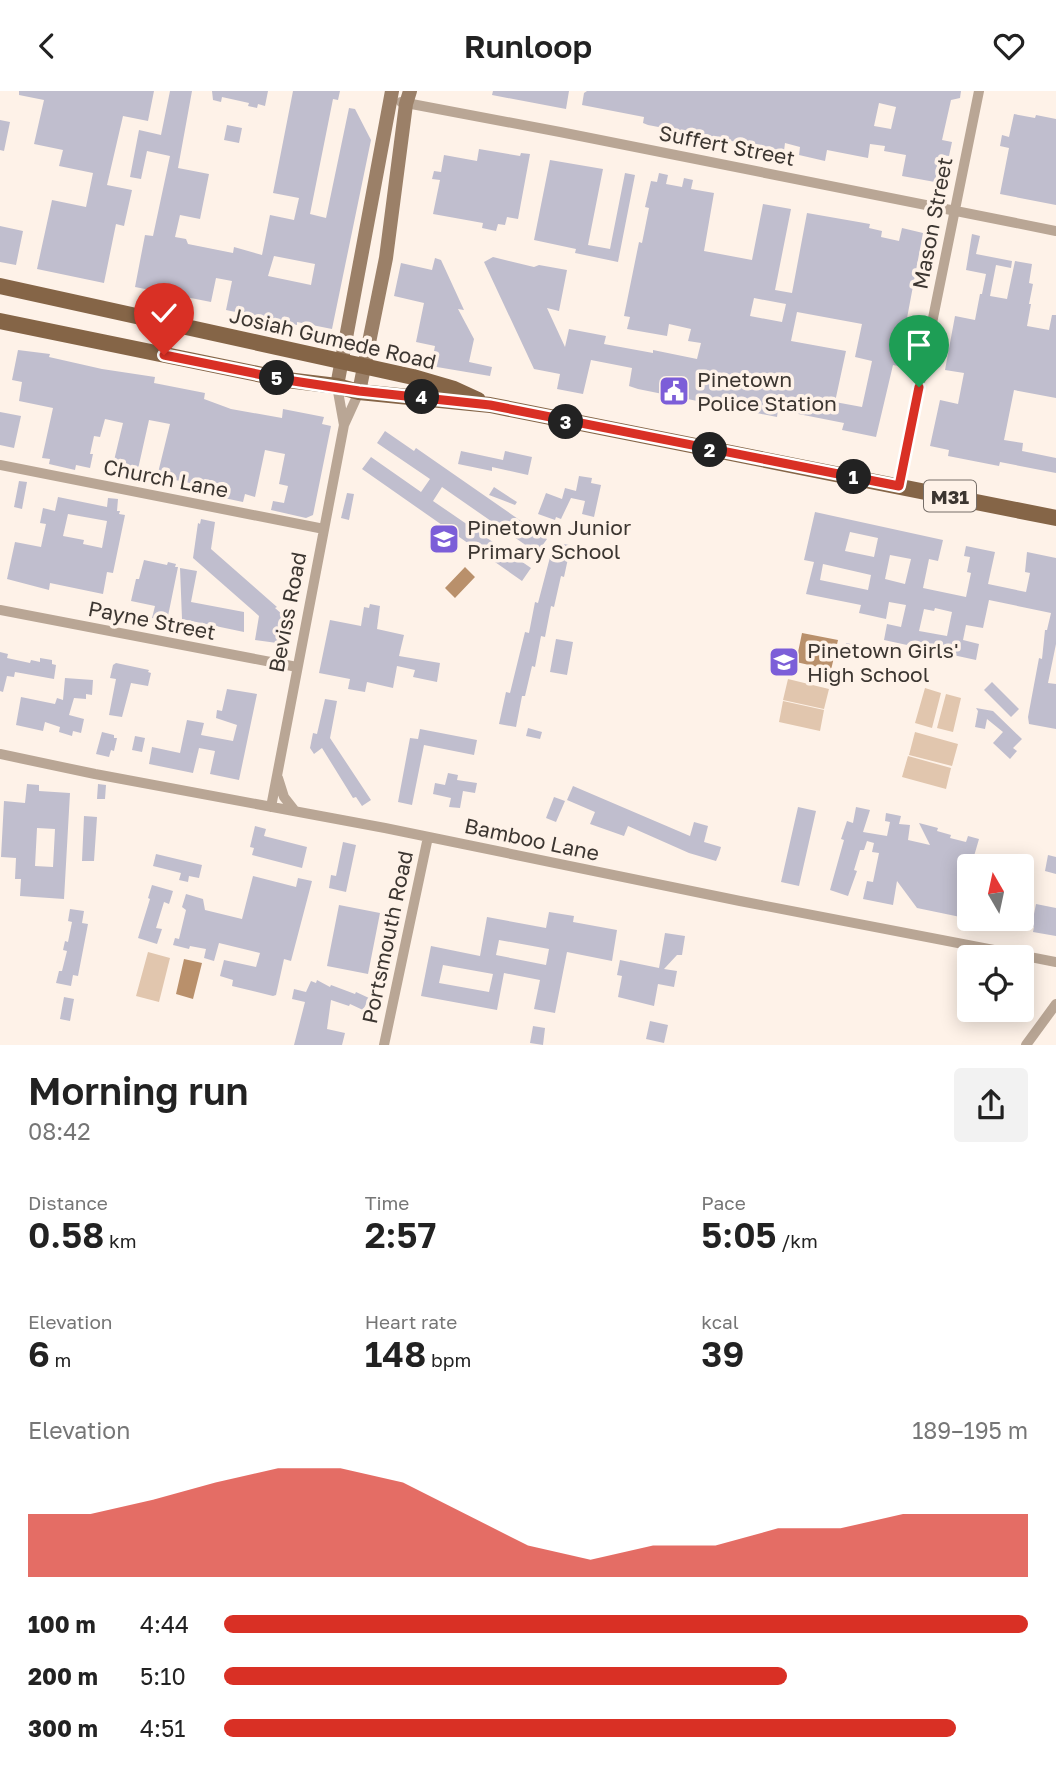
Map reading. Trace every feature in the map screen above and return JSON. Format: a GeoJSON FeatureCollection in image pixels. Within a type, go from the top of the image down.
{"type":"FeatureCollection","features":[{"type":"Feature","properties":{"kind":"main road","name":"Beviss Road"},"geometry":{"type":"LineString","coordinates":[[337,386],[391,95]]}},
{"type":"Feature","properties":{"kind":"main road","name":"Beviss Road"},"geometry":{"type":"LineString","coordinates":[[359,391],[386,258],[408,98]]}},
{"type":"Feature","properties":{"kind":"main road","name":"Josiah Gumede Road"},"geometry":{"type":"LineString","coordinates":[[0,286],[363,366],[444,386],[490,405]]}},
{"type":"Feature","properties":{"kind":"main road","name":"Josiah Gumede Road"},"geometry":{"type":"LineString","coordinates":[[0,321],[287,380],[359,391],[490,405],[1056,518]]}},
{"type":"Feature","properties":{"kind":"street","name":"Mason Street"},"geometry":{"type":"LineString","coordinates":[[899,486],[979,91]]}},
{"type":"Feature","properties":{"kind":"street","name":"Suffert Street"},"geometry":{"type":"LineString","coordinates":[[391,95],[1056,231]]}},
{"type":"Feature","properties":{"kind":"street","name":"Beviss Road"},"geometry":{"type":"LineString","coordinates":[[337,386],[344,425]]}},
{"type":"Feature","properties":{"kind":"street","name":"Beviss Road"},"geometry":{"type":"LineString","coordinates":[[271,807],[344,425],[359,391]]}},
{"type":"Feature","properties":{"kind":"street","name":"Church Lane"},"geometry":{"type":"LineString","coordinates":[[0,465],[324,529]]}},
{"type":"Feature","properties":{"kind":"street","name":"Payne Street"},"geometry":{"type":"LineString","coordinates":[[0,610],[297,667]]}},
{"type":"Feature","properties":{"kind":"street","name":"Bamboo Lane"},"geometry":{"type":"LineString","coordinates":[[0,754],[1056,962]]}},
{"type":"Feature","properties":{"kind":"street"},"geometry":{"type":"LineString","coordinates":[[277,775],[284,797],[296,812]]}},
{"type":"Feature","properties":{"kind":"street","name":"Portsmouth Road"},"geometry":{"type":"LineString","coordinates":[[384,1045],[428,837]]}},
{"type":"Feature","properties":{"kind":"street"},"geometry":{"type":"LineString","coordinates":[[1026,1045],[1056,1004]]}},
{"type":"Feature","properties":{"kind":"shaded area"},"geometry":{"type":"Polygon","coordinates":[[[465,567],[475,577],[455,598],[445,588],[465,567]]]}},
{"type":"Feature","properties":{"kind":"shaded area"},"geometry":{"type":"Polygon","coordinates":[[[802,633],[838,640],[831,670],[796,662],[802,633]]]}},
{"type":"Feature","properties":{"kind":"shaded area"},"geometry":{"type":"Polygon","coordinates":[[[788,679],[829,689],[824,709],[783,700],[788,679]]]}},
{"type":"Feature","properties":{"kind":"shaded area"},"geometry":{"type":"Polygon","coordinates":[[[925,688],[941,693],[932,728],[915,723],[925,688]]]}},
{"type":"Feature","properties":{"kind":"shaded area"},"geometry":{"type":"Polygon","coordinates":[[[946,694],[961,698],[953,732],[937,728],[946,694]]]}},
{"type":"Feature","properties":{"kind":"shaded area"},"geometry":{"type":"Polygon","coordinates":[[[783,701],[824,710],[820,731],[779,722],[783,701]]]}},
{"type":"Feature","properties":{"kind":"shaded area"},"geometry":{"type":"Polygon","coordinates":[[[915,732],[958,744],[952,766],[909,755],[915,732]]]}},
{"type":"Feature","properties":{"kind":"shaded area"},"geometry":{"type":"Polygon","coordinates":[[[908,756],[951,768],[946,789],[902,777],[908,756]]]}},
{"type":"Feature","properties":{"kind":"shaded area"},"geometry":{"type":"Polygon","coordinates":[[[148,952],[170,958],[159,1002],[136,996],[148,952]]]}},
{"type":"Feature","properties":{"kind":"shaded area"},"geometry":{"type":"Polygon","coordinates":[[[184,959],[202,963],[193,999],[176,994],[184,959]]]}},
{"type":"Feature","properties":{"kind":"building"},"geometry":{"type":"Polygon","coordinates":[[[19,91],[154,91],[148,121],[123,116],[107,185],[132,190],[124,226],[116,224],[104,283],[37,269],[52,200],[86,207],[93,173],[59,166],[63,150],[34,144],[44,100],[19,95],[19,91]]]}},
{"type":"Feature","properties":{"kind":"building"},"geometry":{"type":"Polygon","coordinates":[[[170,91],[192,91],[178,168],[209,174],[200,219],[180,215],[175,237],[186,239],[188,244],[233,253],[234,247],[262,255],[270,215],[294,220],[299,198],[273,193],[293,91],[340,91],[338,100],[333,99],[310,214],[326,218],[349,108],[355,109],[371,140],[332,329],[297,322],[297,325],[226,310],[232,281],[216,278],[211,302],[135,287],[145,235],[153,236],[170,156],[147,151],[141,179],[130,177],[139,130],[161,135],[170,91]],[[274,256],[268,276],[311,285],[315,264],[274,256]]]}},
{"type":"Feature","properties":{"kind":"building"},"geometry":{"type":"Polygon","coordinates":[[[212,91],[268,91],[265,106],[258,104],[257,108],[248,106],[249,103],[222,97],[221,102],[213,100],[212,91]]]}},
{"type":"Feature","properties":{"kind":"building"},"geometry":{"type":"Polygon","coordinates":[[[493,91],[569,91],[566,109],[492,95],[493,91]]]}},
{"type":"Feature","properties":{"kind":"building"},"geometry":{"type":"Polygon","coordinates":[[[961,91],[960,98],[951,100],[942,140],[952,142],[949,156],[940,155],[935,182],[902,176],[906,155],[884,151],[885,146],[870,144],[868,158],[827,150],[825,161],[799,155],[800,147],[785,143],[784,151],[648,125],[643,123],[644,117],[582,105],[584,93],[961,91]],[[879,103],[874,126],[891,129],[896,107],[879,103]]]}},
{"type":"Feature","properties":{"kind":"building"},"geometry":{"type":"Polygon","coordinates":[[[1014,114],[1056,119],[1056,205],[1000,194],[1009,148],[1000,146],[1002,135],[1009,137],[1014,114]]]}},
{"type":"Feature","properties":{"kind":"building"},"geometry":{"type":"Polygon","coordinates":[[[0,120],[10,122],[4,151],[0,150],[0,120]]]}},
{"type":"Feature","properties":{"kind":"building"},"geometry":{"type":"Polygon","coordinates":[[[227,125],[242,128],[239,143],[224,140],[227,125]]]}},
{"type":"Feature","properties":{"kind":"building"},"geometry":{"type":"Polygon","coordinates":[[[479,149],[520,156],[521,153],[530,154],[518,219],[507,217],[505,225],[498,224],[496,231],[482,228],[483,223],[433,214],[440,180],[432,179],[434,171],[441,172],[444,155],[477,161],[479,149]]]}},
{"type":"Feature","properties":{"kind":"building"},"geometry":{"type":"Polygon","coordinates":[[[550,160],[603,169],[588,245],[610,249],[625,173],[635,175],[618,262],[575,253],[576,249],[534,240],[550,160]]]}},
{"type":"Feature","properties":{"kind":"building"},"geometry":{"type":"Polygon","coordinates":[[[659,173],[668,175],[666,184],[682,187],[684,178],[693,180],[691,189],[714,193],[704,251],[752,260],[763,204],[791,209],[775,290],[792,293],[807,213],[870,224],[869,228],[882,231],[881,237],[899,241],[902,228],[923,233],[898,366],[893,365],[876,437],[842,430],[844,423],[778,410],[777,417],[638,389],[629,386],[632,368],[591,360],[583,394],[557,389],[560,374],[534,369],[484,262],[493,257],[534,267],[539,265],[567,270],[559,311],[547,308],[565,347],[569,329],[606,336],[604,344],[697,359],[701,343],[688,341],[691,329],[669,324],[667,336],[627,329],[630,317],[624,316],[649,208],[645,207],[651,181],[657,182],[659,173]],[[754,298],[750,316],[782,322],[786,304],[754,298]],[[797,312],[791,341],[846,351],[835,402],[862,407],[872,361],[855,357],[862,324],[797,312]]]}},
{"type":"Feature","properties":{"kind":"building"},"geometry":{"type":"Polygon","coordinates":[[[0,226],[23,231],[16,265],[0,262],[0,226]]]}},
{"type":"Feature","properties":{"kind":"building"},"geometry":{"type":"Polygon","coordinates":[[[972,234],[980,236],[976,254],[1012,261],[1011,268],[996,265],[990,296],[1007,299],[1015,261],[1032,264],[1029,283],[1033,284],[1027,326],[1049,330],[1052,315],[1056,315],[1056,398],[1014,390],[1004,440],[1023,443],[1022,451],[1056,458],[1056,473],[1000,462],[999,466],[948,456],[949,450],[930,446],[940,400],[958,404],[964,373],[945,370],[955,316],[975,320],[986,274],[966,270],[972,234]]]}},
{"type":"Feature","properties":{"kind":"building"},"geometry":{"type":"Polygon","coordinates":[[[435,258],[441,260],[464,310],[458,309],[474,339],[469,362],[492,367],[490,376],[431,366],[435,346],[416,342],[424,303],[394,296],[401,263],[432,270],[435,258]]]}},
{"type":"Feature","properties":{"kind":"building"},"geometry":{"type":"Polygon","coordinates":[[[18,350],[50,354],[49,357],[102,369],[155,377],[154,383],[205,393],[204,399],[231,409],[282,418],[283,409],[324,417],[322,424],[331,426],[313,515],[306,518],[271,510],[273,501],[284,503],[288,486],[279,484],[285,454],[265,450],[255,497],[245,494],[243,502],[224,498],[225,490],[165,478],[164,482],[156,481],[170,424],[149,420],[136,478],[111,473],[123,423],[105,419],[100,437],[94,436],[90,468],[76,465],[75,470],[49,464],[50,459],[42,458],[53,408],[19,401],[22,382],[12,380],[18,350]]]}},
{"type":"Feature","properties":{"kind":"building"},"geometry":{"type":"Polygon","coordinates":[[[0,412],[21,416],[14,448],[0,445],[0,412]]]}},
{"type":"Feature","properties":{"kind":"building"},"geometry":{"type":"Polygon","coordinates":[[[385,431],[414,451],[416,448],[547,539],[537,553],[442,487],[433,501],[531,568],[522,581],[362,469],[371,457],[421,492],[430,479],[377,443],[385,431]]]}},
{"type":"Feature","properties":{"kind":"building"},"geometry":{"type":"Polygon","coordinates":[[[461,451],[503,460],[505,451],[532,457],[528,475],[492,467],[492,471],[458,464],[461,451]]]}},
{"type":"Feature","properties":{"kind":"building"},"geometry":{"type":"Polygon","coordinates":[[[579,476],[592,478],[591,483],[601,485],[594,517],[582,514],[585,501],[571,498],[561,519],[556,517],[555,520],[538,514],[546,493],[562,499],[565,488],[576,491],[579,476]]]}},
{"type":"Feature","properties":{"kind":"building"},"geometry":{"type":"Polygon","coordinates":[[[19,481],[27,482],[22,509],[14,507],[19,481]]]}},
{"type":"Feature","properties":{"kind":"building"},"geometry":{"type":"Polygon","coordinates":[[[494,487],[517,502],[515,505],[489,495],[494,487]]]}},
{"type":"Feature","properties":{"kind":"building"},"geometry":{"type":"Polygon","coordinates":[[[347,493],[354,494],[349,520],[341,518],[347,493]]]}},
{"type":"Feature","properties":{"kind":"building"},"geometry":{"type":"Polygon","coordinates":[[[58,497],[107,507],[108,498],[118,499],[117,511],[125,515],[113,573],[107,572],[103,594],[50,583],[49,590],[7,579],[15,542],[41,547],[46,524],[40,523],[43,508],[55,511],[58,497]],[[68,514],[63,536],[84,540],[83,544],[102,548],[107,521],[68,514]]]}},
{"type":"Feature","properties":{"kind":"building"},"geometry":{"type":"Polygon","coordinates":[[[815,512],[943,540],[938,561],[929,559],[923,588],[966,597],[971,573],[967,572],[970,557],[964,556],[966,546],[995,552],[988,584],[1026,592],[1030,573],[1025,572],[1027,552],[1056,558],[1056,644],[1048,683],[1056,684],[1056,729],[1029,724],[1028,717],[1039,658],[1042,659],[1045,630],[1051,613],[989,600],[983,628],[966,625],[963,640],[979,644],[976,660],[884,640],[887,624],[901,627],[906,605],[889,602],[886,619],[859,613],[861,605],[806,594],[814,562],[804,560],[815,512]],[[850,532],[845,551],[874,557],[878,538],[850,532]],[[890,555],[885,579],[905,584],[911,559],[890,555]],[[823,564],[820,580],[868,590],[871,575],[823,564]],[[935,608],[934,611],[924,609],[919,631],[947,636],[952,612],[935,608]]]}},
{"type":"Feature","properties":{"kind":"building"},"geometry":{"type":"Polygon","coordinates":[[[201,519],[215,522],[211,549],[283,615],[277,643],[255,640],[259,616],[193,558],[198,523],[200,524],[201,519]]]}},
{"type":"Feature","properties":{"kind":"building"},"geometry":{"type":"Polygon","coordinates":[[[554,542],[594,550],[593,559],[569,554],[554,607],[551,606],[545,637],[541,636],[535,667],[532,666],[525,696],[522,696],[516,727],[499,724],[506,692],[510,693],[525,632],[529,633],[535,602],[538,603],[554,542]]]}},
{"type":"Feature","properties":{"kind":"building"},"geometry":{"type":"Polygon","coordinates":[[[144,560],[167,565],[168,562],[178,567],[167,621],[152,618],[155,606],[131,601],[144,560]]]}},
{"type":"Feature","properties":{"kind":"building"},"geometry":{"type":"Polygon","coordinates":[[[180,568],[197,571],[191,602],[244,612],[244,632],[182,619],[180,568]]]}},
{"type":"Feature","properties":{"kind":"building"},"geometry":{"type":"Polygon","coordinates":[[[370,604],[380,606],[377,629],[404,635],[399,656],[440,663],[437,682],[413,677],[415,670],[397,666],[393,688],[367,682],[365,692],[348,689],[350,679],[319,673],[330,620],[361,626],[364,607],[369,608],[370,604]]]}},
{"type":"Feature","properties":{"kind":"building"},"geometry":{"type":"Polygon","coordinates":[[[556,639],[573,642],[567,675],[550,672],[556,639]]]}},
{"type":"Feature","properties":{"kind":"building"},"geometry":{"type":"Polygon","coordinates":[[[846,643],[856,645],[854,655],[844,653],[846,643]]]}},
{"type":"Feature","properties":{"kind":"building"},"geometry":{"type":"Polygon","coordinates":[[[0,652],[8,654],[7,658],[30,663],[31,660],[40,662],[40,658],[52,660],[52,664],[56,665],[54,679],[15,672],[14,677],[7,676],[3,692],[0,691],[0,652]]]}},
{"type":"Feature","properties":{"kind":"building"},"geometry":{"type":"Polygon","coordinates":[[[116,663],[149,670],[151,673],[148,686],[131,683],[122,717],[109,715],[116,679],[110,678],[116,663]]]}},
{"type":"Feature","properties":{"kind":"building"},"geometry":{"type":"Polygon","coordinates":[[[65,678],[93,680],[92,695],[86,694],[86,699],[74,698],[69,715],[84,719],[81,733],[73,731],[72,736],[59,732],[60,727],[45,722],[43,731],[16,725],[21,697],[55,704],[57,698],[63,700],[65,678]]]}},
{"type":"Feature","properties":{"kind":"building"},"geometry":{"type":"Polygon","coordinates":[[[992,682],[1019,709],[1011,717],[984,690],[992,682]]]}},
{"type":"Feature","properties":{"kind":"building"},"geometry":{"type":"Polygon","coordinates":[[[227,689],[257,694],[239,780],[210,774],[215,751],[199,748],[193,773],[149,764],[152,747],[180,753],[187,720],[204,723],[201,735],[233,741],[237,725],[216,718],[217,710],[222,711],[227,689]]]}},
{"type":"Feature","properties":{"kind":"building"},"geometry":{"type":"Polygon","coordinates":[[[325,699],[337,701],[330,738],[371,800],[362,806],[356,797],[353,798],[322,748],[314,754],[310,748],[313,733],[317,734],[325,699]]]}},
{"type":"Feature","properties":{"kind":"building"},"geometry":{"type":"Polygon","coordinates":[[[976,708],[993,711],[1022,739],[1013,748],[1017,751],[1010,759],[993,743],[1003,732],[987,719],[985,729],[975,727],[978,711],[976,708]]]}},
{"type":"Feature","properties":{"kind":"building"},"geometry":{"type":"Polygon","coordinates":[[[528,728],[542,732],[540,739],[526,736],[528,728]]]}},
{"type":"Feature","properties":{"kind":"building"},"geometry":{"type":"Polygon","coordinates":[[[420,729],[477,740],[474,755],[424,745],[412,805],[398,802],[410,738],[418,739],[420,729]]]}},
{"type":"Feature","properties":{"kind":"building"},"geometry":{"type":"Polygon","coordinates":[[[102,732],[117,738],[114,751],[111,750],[109,757],[96,754],[102,732]]]}},
{"type":"Feature","properties":{"kind":"building"},"geometry":{"type":"Polygon","coordinates":[[[135,736],[145,738],[142,752],[132,750],[135,736]]]}},
{"type":"Feature","properties":{"kind":"building"},"geometry":{"type":"Polygon","coordinates":[[[448,773],[458,775],[457,780],[477,783],[475,793],[463,791],[460,808],[449,807],[451,798],[433,794],[435,783],[445,785],[448,773]]]}},
{"type":"Feature","properties":{"kind":"building"},"geometry":{"type":"Polygon","coordinates":[[[27,784],[39,785],[39,791],[70,793],[64,899],[20,896],[21,879],[15,879],[16,858],[1,857],[4,801],[25,803],[27,784]],[[37,828],[35,866],[53,867],[55,829],[37,828]]]}},
{"type":"Feature","properties":{"kind":"building"},"geometry":{"type":"Polygon","coordinates":[[[98,784],[106,785],[105,799],[97,799],[98,784]]]}},
{"type":"Feature","properties":{"kind":"building"},"geometry":{"type":"Polygon","coordinates":[[[573,786],[690,836],[694,822],[708,826],[704,842],[721,847],[716,861],[689,853],[628,826],[624,836],[590,824],[595,812],[567,800],[573,786]]]}},
{"type":"Feature","properties":{"kind":"building"},"geometry":{"type":"Polygon","coordinates":[[[554,797],[565,801],[556,822],[546,818],[554,797]]]}},
{"type":"Feature","properties":{"kind":"building"},"geometry":{"type":"Polygon","coordinates":[[[798,807],[816,811],[799,886],[781,882],[798,807]]]}},
{"type":"Feature","properties":{"kind":"building"},"geometry":{"type":"Polygon","coordinates":[[[856,807],[870,810],[863,832],[887,836],[890,822],[885,821],[886,813],[901,816],[899,824],[910,825],[908,840],[930,845],[919,823],[938,828],[937,831],[951,835],[950,838],[966,842],[968,836],[979,839],[975,854],[957,854],[957,916],[917,908],[897,881],[893,905],[863,899],[867,881],[873,882],[879,853],[872,852],[874,843],[867,841],[864,850],[860,850],[854,870],[857,871],[848,896],[830,890],[847,821],[853,823],[856,807]]]}},
{"type":"Feature","properties":{"kind":"building"},"geometry":{"type":"Polygon","coordinates":[[[84,816],[97,817],[94,861],[82,861],[84,816]]]}},
{"type":"Feature","properties":{"kind":"building"},"geometry":{"type":"Polygon","coordinates":[[[255,826],[266,829],[264,836],[307,847],[302,868],[252,855],[254,848],[250,847],[255,826]]]}},
{"type":"Feature","properties":{"kind":"building"},"geometry":{"type":"Polygon","coordinates":[[[343,842],[356,845],[346,892],[329,888],[331,875],[336,876],[343,842]]]}},
{"type":"Feature","properties":{"kind":"building"},"geometry":{"type":"Polygon","coordinates":[[[156,854],[202,865],[199,878],[189,876],[188,882],[179,880],[181,873],[153,866],[156,854]]]}},
{"type":"Feature","properties":{"kind":"building"},"geometry":{"type":"Polygon","coordinates":[[[1048,855],[1056,857],[1056,874],[1045,871],[1048,855]]]}},
{"type":"Feature","properties":{"kind":"building"},"geometry":{"type":"Polygon","coordinates":[[[253,876],[296,887],[298,878],[312,881],[291,961],[284,959],[276,995],[273,996],[232,986],[233,980],[220,976],[224,960],[256,967],[260,953],[219,943],[214,961],[204,958],[206,949],[173,945],[175,938],[179,939],[186,910],[182,907],[186,894],[203,899],[205,910],[242,919],[253,876]]]}},
{"type":"Feature","properties":{"kind":"building"},"geometry":{"type":"Polygon","coordinates":[[[152,885],[173,891],[169,904],[164,902],[156,928],[162,929],[157,944],[138,938],[152,885]]]}},
{"type":"Feature","properties":{"kind":"building"},"geometry":{"type":"Polygon","coordinates":[[[1036,904],[1056,908],[1056,936],[1033,932],[1036,904]]]}},
{"type":"Feature","properties":{"kind":"building"},"geometry":{"type":"Polygon","coordinates":[[[339,905],[380,913],[368,974],[327,966],[339,905]]]}},
{"type":"Feature","properties":{"kind":"building"},"geometry":{"type":"Polygon","coordinates":[[[70,909],[84,911],[82,923],[88,924],[78,976],[73,975],[71,986],[56,983],[67,951],[63,950],[65,941],[68,942],[72,922],[68,921],[70,909]]]}},
{"type":"Feature","properties":{"kind":"building"},"geometry":{"type":"Polygon","coordinates":[[[549,912],[574,916],[573,922],[617,930],[612,961],[567,952],[555,1013],[534,1009],[540,980],[504,973],[497,1010],[421,996],[431,946],[480,956],[487,917],[546,928],[549,912]],[[499,940],[496,955],[546,965],[549,949],[499,940]],[[443,965],[439,983],[489,992],[493,974],[443,965]]]}},
{"type":"Feature","properties":{"kind":"building"},"geometry":{"type":"Polygon","coordinates":[[[665,933],[685,936],[682,955],[677,955],[664,969],[677,971],[674,987],[658,984],[654,1006],[618,997],[622,976],[617,975],[620,960],[659,968],[665,933]]]}},
{"type":"Feature","properties":{"kind":"building"},"geometry":{"type":"Polygon","coordinates":[[[317,980],[330,987],[331,985],[355,994],[356,992],[369,998],[363,1010],[331,1000],[327,1029],[345,1033],[342,1045],[294,1045],[305,1002],[292,999],[294,989],[306,992],[311,981],[316,983],[317,980]]]}},
{"type":"Feature","properties":{"kind":"building"},"geometry":{"type":"Polygon","coordinates":[[[64,997],[74,999],[70,1021],[60,1019],[64,997]]]}},
{"type":"Feature","properties":{"kind":"building"},"geometry":{"type":"Polygon","coordinates":[[[650,1021],[668,1025],[664,1043],[646,1039],[650,1021]]]}},
{"type":"Feature","properties":{"kind":"building"},"geometry":{"type":"Polygon","coordinates":[[[533,1026],[545,1028],[543,1045],[530,1043],[533,1026]]]}},
{"type":"Feature","properties":{"kind":"place","name":"Pinetown Police Station"},"geometry":{"type":"Point","coordinates":[674,391]}},
{"type":"Feature","properties":{"kind":"place","name":"Pinetown Junior Primary School"},"geometry":{"type":"Point","coordinates":[444,539]}},
{"type":"Feature","properties":{"kind":"place","name":"Pinetown Girls' High School"},"geometry":{"type":"Point","coordinates":[784,662]}},
{"type":"Feature","properties":{"kind":"route"},"geometry":{"type":"LineString","coordinates":[[164,355],[287,380],[359,391],[490,405],[899,486],[919,387]]}}]}
